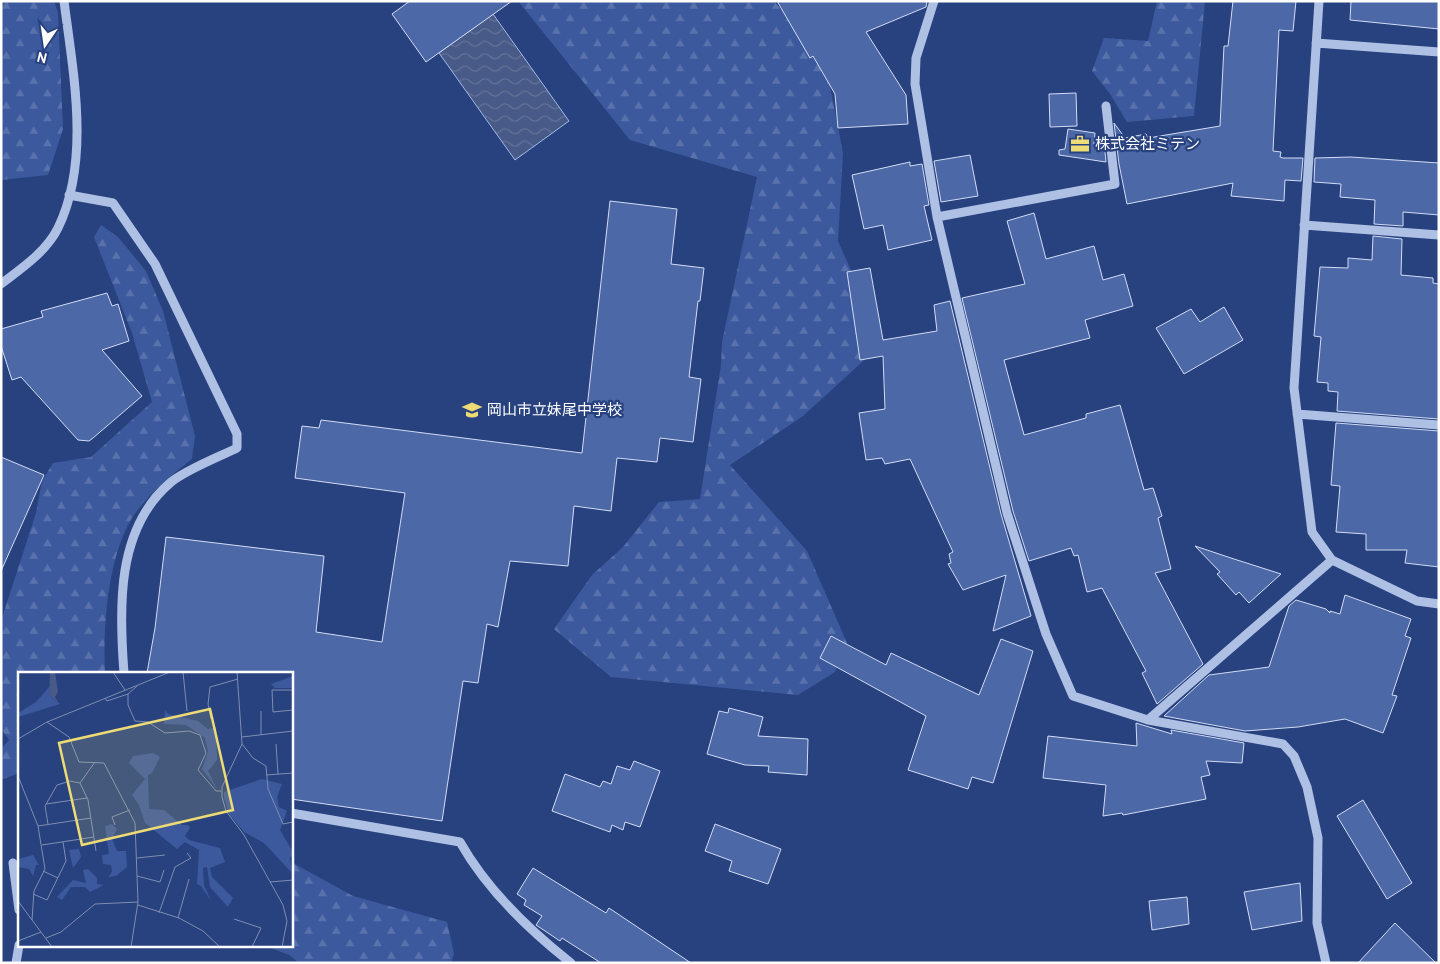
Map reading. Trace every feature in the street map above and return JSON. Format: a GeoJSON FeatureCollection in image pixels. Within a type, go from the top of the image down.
{"type":"FeatureCollection","features":[{"type":"Feature","properties":{"kind":"street"},"geometry":{"type":"LineString","coordinates":[[1,284],[27,264],[46,245],[58,228],[69,195],[79,140],[64,1]]}},
{"type":"Feature","properties":{"kind":"street"},"geometry":{"type":"LineString","coordinates":[[934,1],[916,58],[915,84],[937,217],[1007,513],[1046,634],[1072,696],[1148,720],[1283,744],[1294,756],[1307,787],[1318,838],[1317,923],[1326,963]]}},
{"type":"Feature","properties":{"kind":"street"},"geometry":{"type":"LineString","coordinates":[[1319,1],[1294,388],[1312,532],[1332,560],[1417,601],[1439,604]]}},
{"type":"Feature","properties":{"kind":"street"},"geometry":{"type":"LineString","coordinates":[[1316,43],[1439,52]]}},
{"type":"Feature","properties":{"kind":"street"},"geometry":{"type":"LineString","coordinates":[[937,217],[1115,184],[1106,106]]}},
{"type":"Feature","properties":{"kind":"street"},"geometry":{"type":"LineString","coordinates":[[69,195],[113,203],[155,264],[237,434],[237,448],[171,482],[152,501],[138,529],[125,565],[120,607],[124,672]]}},
{"type":"Feature","properties":{"kind":"street"},"geometry":{"type":"LineString","coordinates":[[1304,225],[1439,235]]}},
{"type":"Feature","properties":{"kind":"street"},"geometry":{"type":"LineString","coordinates":[[1297,414],[1439,424]]}},
{"type":"Feature","properties":{"kind":"street"},"geometry":{"type":"LineString","coordinates":[[1148,720],[1332,560]]}},
{"type":"Feature","properties":{"kind":"street"},"geometry":{"type":"LineString","coordinates":[[292,813],[460,842],[470,859],[498,893],[546,943],[571,963]]}},
{"type":"Feature","properties":{"kind":"street"},"geometry":{"type":"LineString","coordinates":[[13,863],[18,902]]}},
{"type":"Feature","properties":{"kind":"street"},"geometry":{"type":"LineString","coordinates":[[16,963],[19,946]]}},
{"type":"Feature","properties":{"kind":"green space"},"geometry":{"type":"Polygon","coordinates":[[[1,1],[54,1],[58,13],[63,129],[48,175],[1,180],[1,1]]]}},
{"type":"Feature","properties":{"kind":"green space"},"geometry":{"type":"Polygon","coordinates":[[[518,1],[774,1],[825,61],[843,153],[838,241],[883,343],[803,416],[730,465],[807,551],[847,643],[835,672],[798,695],[611,677],[554,629],[592,575],[623,547],[659,502],[700,499],[721,365],[722,342],[757,177],[630,140],[518,1]]]}},
{"type":"Feature","properties":{"kind":"green space"},"geometry":{"type":"Polygon","coordinates":[[[1157,1],[1205,1],[1194,116],[1127,122],[1110,94],[1092,71],[1104,38],[1148,41],[1157,1]]]}},
{"type":"Feature","properties":{"kind":"green space"},"geometry":{"type":"Polygon","coordinates":[[[101,225],[118,237],[146,271],[163,311],[195,436],[192,459],[140,507],[128,525],[121,542],[115,559],[108,598],[105,672],[18,672],[18,773],[1,780],[1,749],[9,740],[1,729],[1,621],[36,513],[42,481],[53,463],[91,457],[152,402],[132,333],[94,237],[101,225]]]}},
{"type":"Feature","properties":{"kind":"green space"},"geometry":{"type":"Polygon","coordinates":[[[292,863],[353,896],[447,922],[454,954],[451,963],[299,963],[289,955],[266,946],[292,946],[292,863]]]}},
{"type":"Feature","properties":{"kind":"water"},"geometry":{"type":"Polygon","coordinates":[[[493,14],[569,121],[515,160],[439,53],[493,14]]]}},
{"type":"Feature","properties":{"kind":"building"},"geometry":{"type":"Polygon","coordinates":[[[410,1],[512,1],[426,62],[392,14],[410,1]]]}},
{"type":"Feature","properties":{"kind":"building"},"geometry":{"type":"Polygon","coordinates":[[[777,1],[927,1],[926,7],[866,32],[906,95],[908,124],[838,128],[835,94],[813,56],[810,58],[777,1]]]}},
{"type":"Feature","properties":{"kind":"building"},"geometry":{"type":"Polygon","coordinates":[[[1233,1],[1296,1],[1293,31],[1279,30],[1273,151],[1281,152],[1280,157],[1283,158],[1303,158],[1301,181],[1285,180],[1284,201],[1231,196],[1233,183],[1127,204],[1119,164],[1114,123],[1125,138],[1146,134],[1148,138],[1220,126],[1224,46],[1228,46],[1233,1]]]}},
{"type":"Feature","properties":{"kind":"building"},"geometry":{"type":"Polygon","coordinates":[[[1351,1],[1439,1],[1439,29],[1350,20],[1351,1]]]}},
{"type":"Feature","properties":{"kind":"building"},"geometry":{"type":"Polygon","coordinates":[[[1076,93],[1077,126],[1050,127],[1049,94],[1076,93]]]}},
{"type":"Feature","properties":{"kind":"building"},"geometry":{"type":"Polygon","coordinates":[[[1068,129],[1095,133],[1094,144],[1104,142],[1106,162],[1059,155],[1059,150],[1065,149],[1068,129]]]}},
{"type":"Feature","properties":{"kind":"building"},"geometry":{"type":"Polygon","coordinates":[[[970,155],[978,196],[941,202],[934,161],[970,155]]]}},
{"type":"Feature","properties":{"kind":"building"},"geometry":{"type":"Polygon","coordinates":[[[1351,157],[1439,163],[1439,215],[1403,212],[1403,226],[1374,224],[1375,200],[1340,197],[1341,184],[1314,182],[1315,158],[1351,157]]]}},
{"type":"Feature","properties":{"kind":"building"},"geometry":{"type":"Polygon","coordinates":[[[910,162],[910,166],[922,164],[929,205],[924,206],[932,240],[888,250],[883,225],[864,229],[852,175],[910,162]]]}},
{"type":"Feature","properties":{"kind":"building"},"geometry":{"type":"Polygon","coordinates":[[[610,201],[677,209],[671,264],[704,268],[689,377],[701,379],[693,442],[660,438],[657,462],[617,458],[611,511],[574,506],[568,566],[510,561],[498,627],[487,624],[478,683],[463,681],[442,821],[292,799],[292,672],[147,672],[155,628],[166,537],[324,556],[316,632],[382,642],[405,493],[295,478],[302,426],[319,428],[321,420],[582,453],[610,201]]]}},
{"type":"Feature","properties":{"kind":"building"},"geometry":{"type":"Polygon","coordinates":[[[1034,213],[1046,259],[1094,246],[1103,280],[1124,274],[1133,306],[1085,320],[1090,338],[1004,360],[1024,435],[1086,418],[1086,414],[1120,405],[1144,490],[1153,488],[1162,516],[1158,518],[1171,569],[1155,573],[1203,664],[1157,704],[1142,673],[1146,671],[1102,588],[1087,592],[1078,555],[1074,556],[1071,548],[1029,561],[1013,511],[962,298],[1025,284],[1007,221],[1034,213]]]}},
{"type":"Feature","properties":{"kind":"building"},"geometry":{"type":"Polygon","coordinates":[[[1373,236],[1402,239],[1401,275],[1433,278],[1433,283],[1439,284],[1439,419],[1337,411],[1338,392],[1328,391],[1328,383],[1317,382],[1321,337],[1314,336],[1320,267],[1348,268],[1348,258],[1372,260],[1373,236]]]}},
{"type":"Feature","properties":{"kind":"building"},"geometry":{"type":"Polygon","coordinates":[[[870,268],[883,340],[937,331],[934,305],[950,301],[1001,514],[1031,616],[993,631],[1006,575],[963,590],[948,564],[951,563],[949,554],[953,552],[910,459],[885,464],[882,458],[866,460],[859,413],[885,409],[883,356],[860,360],[847,272],[870,268]]]}},
{"type":"Feature","properties":{"kind":"building"},"geometry":{"type":"Polygon","coordinates":[[[107,293],[112,306],[118,304],[129,341],[102,350],[142,396],[89,441],[78,440],[21,377],[12,380],[1,346],[1,329],[43,317],[41,311],[107,293]]]}},
{"type":"Feature","properties":{"kind":"building"},"geometry":{"type":"Polygon","coordinates":[[[1224,307],[1243,340],[1184,374],[1156,328],[1191,309],[1200,322],[1224,307]]]}},
{"type":"Feature","properties":{"kind":"building"},"geometry":{"type":"Polygon","coordinates":[[[1336,423],[1439,431],[1439,567],[1405,563],[1407,550],[1366,550],[1366,534],[1336,532],[1340,486],[1331,485],[1336,423]]]}},
{"type":"Feature","properties":{"kind":"building"},"geometry":{"type":"Polygon","coordinates":[[[1,457],[44,475],[1,571],[1,457]]]}},
{"type":"Feature","properties":{"kind":"building"},"geometry":{"type":"Polygon","coordinates":[[[1195,546],[1281,574],[1249,603],[1239,592],[1236,595],[1217,574],[1220,572],[1195,546]]]}},
{"type":"Feature","properties":{"kind":"building"},"geometry":{"type":"Polygon","coordinates":[[[1345,595],[1411,619],[1405,636],[1411,638],[1392,695],[1397,696],[1383,733],[1345,719],[1298,727],[1245,731],[1164,716],[1209,675],[1269,667],[1289,606],[1296,600],[1326,609],[1330,613],[1330,611],[1340,614],[1345,595]]]}},
{"type":"Feature","properties":{"kind":"building"},"geometry":{"type":"Polygon","coordinates":[[[831,636],[886,665],[891,653],[979,695],[1001,639],[1033,651],[993,783],[972,777],[968,789],[908,770],[926,716],[820,658],[831,636]]]}},
{"type":"Feature","properties":{"kind":"building"},"geometry":{"type":"Polygon","coordinates":[[[729,708],[763,717],[758,736],[808,739],[807,775],[768,772],[769,766],[745,765],[707,754],[719,711],[728,713],[729,708]]]}},
{"type":"Feature","properties":{"kind":"building"},"geometry":{"type":"Polygon","coordinates":[[[1136,723],[1172,734],[1171,730],[1244,743],[1242,763],[1206,761],[1210,775],[1201,777],[1206,799],[1123,815],[1122,813],[1103,816],[1106,785],[1043,778],[1048,736],[1137,746],[1136,723]]]}},
{"type":"Feature","properties":{"kind":"building"},"geometry":{"type":"Polygon","coordinates":[[[634,761],[660,771],[640,827],[625,822],[623,830],[612,825],[610,832],[552,811],[565,774],[600,787],[603,781],[611,784],[617,766],[630,770],[634,761]]]}},
{"type":"Feature","properties":{"kind":"building"},"geometry":{"type":"Polygon","coordinates":[[[1363,800],[1412,883],[1387,899],[1337,816],[1363,800]]]}},
{"type":"Feature","properties":{"kind":"building"},"geometry":{"type":"Polygon","coordinates":[[[715,824],[781,849],[768,884],[729,871],[732,861],[705,851],[715,824]]]}},
{"type":"Feature","properties":{"kind":"building"},"geometry":{"type":"Polygon","coordinates":[[[533,868],[606,913],[609,908],[691,963],[601,963],[562,938],[560,941],[536,925],[542,916],[524,905],[526,900],[517,894],[533,868]]]}},
{"type":"Feature","properties":{"kind":"building"},"geometry":{"type":"Polygon","coordinates":[[[1300,883],[1302,921],[1252,930],[1244,892],[1300,883]]]}},
{"type":"Feature","properties":{"kind":"building"},"geometry":{"type":"Polygon","coordinates":[[[1187,897],[1189,924],[1152,930],[1149,901],[1187,897]]]}},
{"type":"Feature","properties":{"kind":"building"},"geometry":{"type":"Polygon","coordinates":[[[1395,923],[1436,963],[1358,963],[1395,923]]]}},
{"type":"Feature","properties":{"kind":"place","name":"株式会社ミテン"},"geometry":{"type":"Point","coordinates":[1080,144]}},
{"type":"Feature","properties":{"kind":"place","name":"岡山市立妹尾中学校"},"geometry":{"type":"Point","coordinates":[472,410]}}]}
